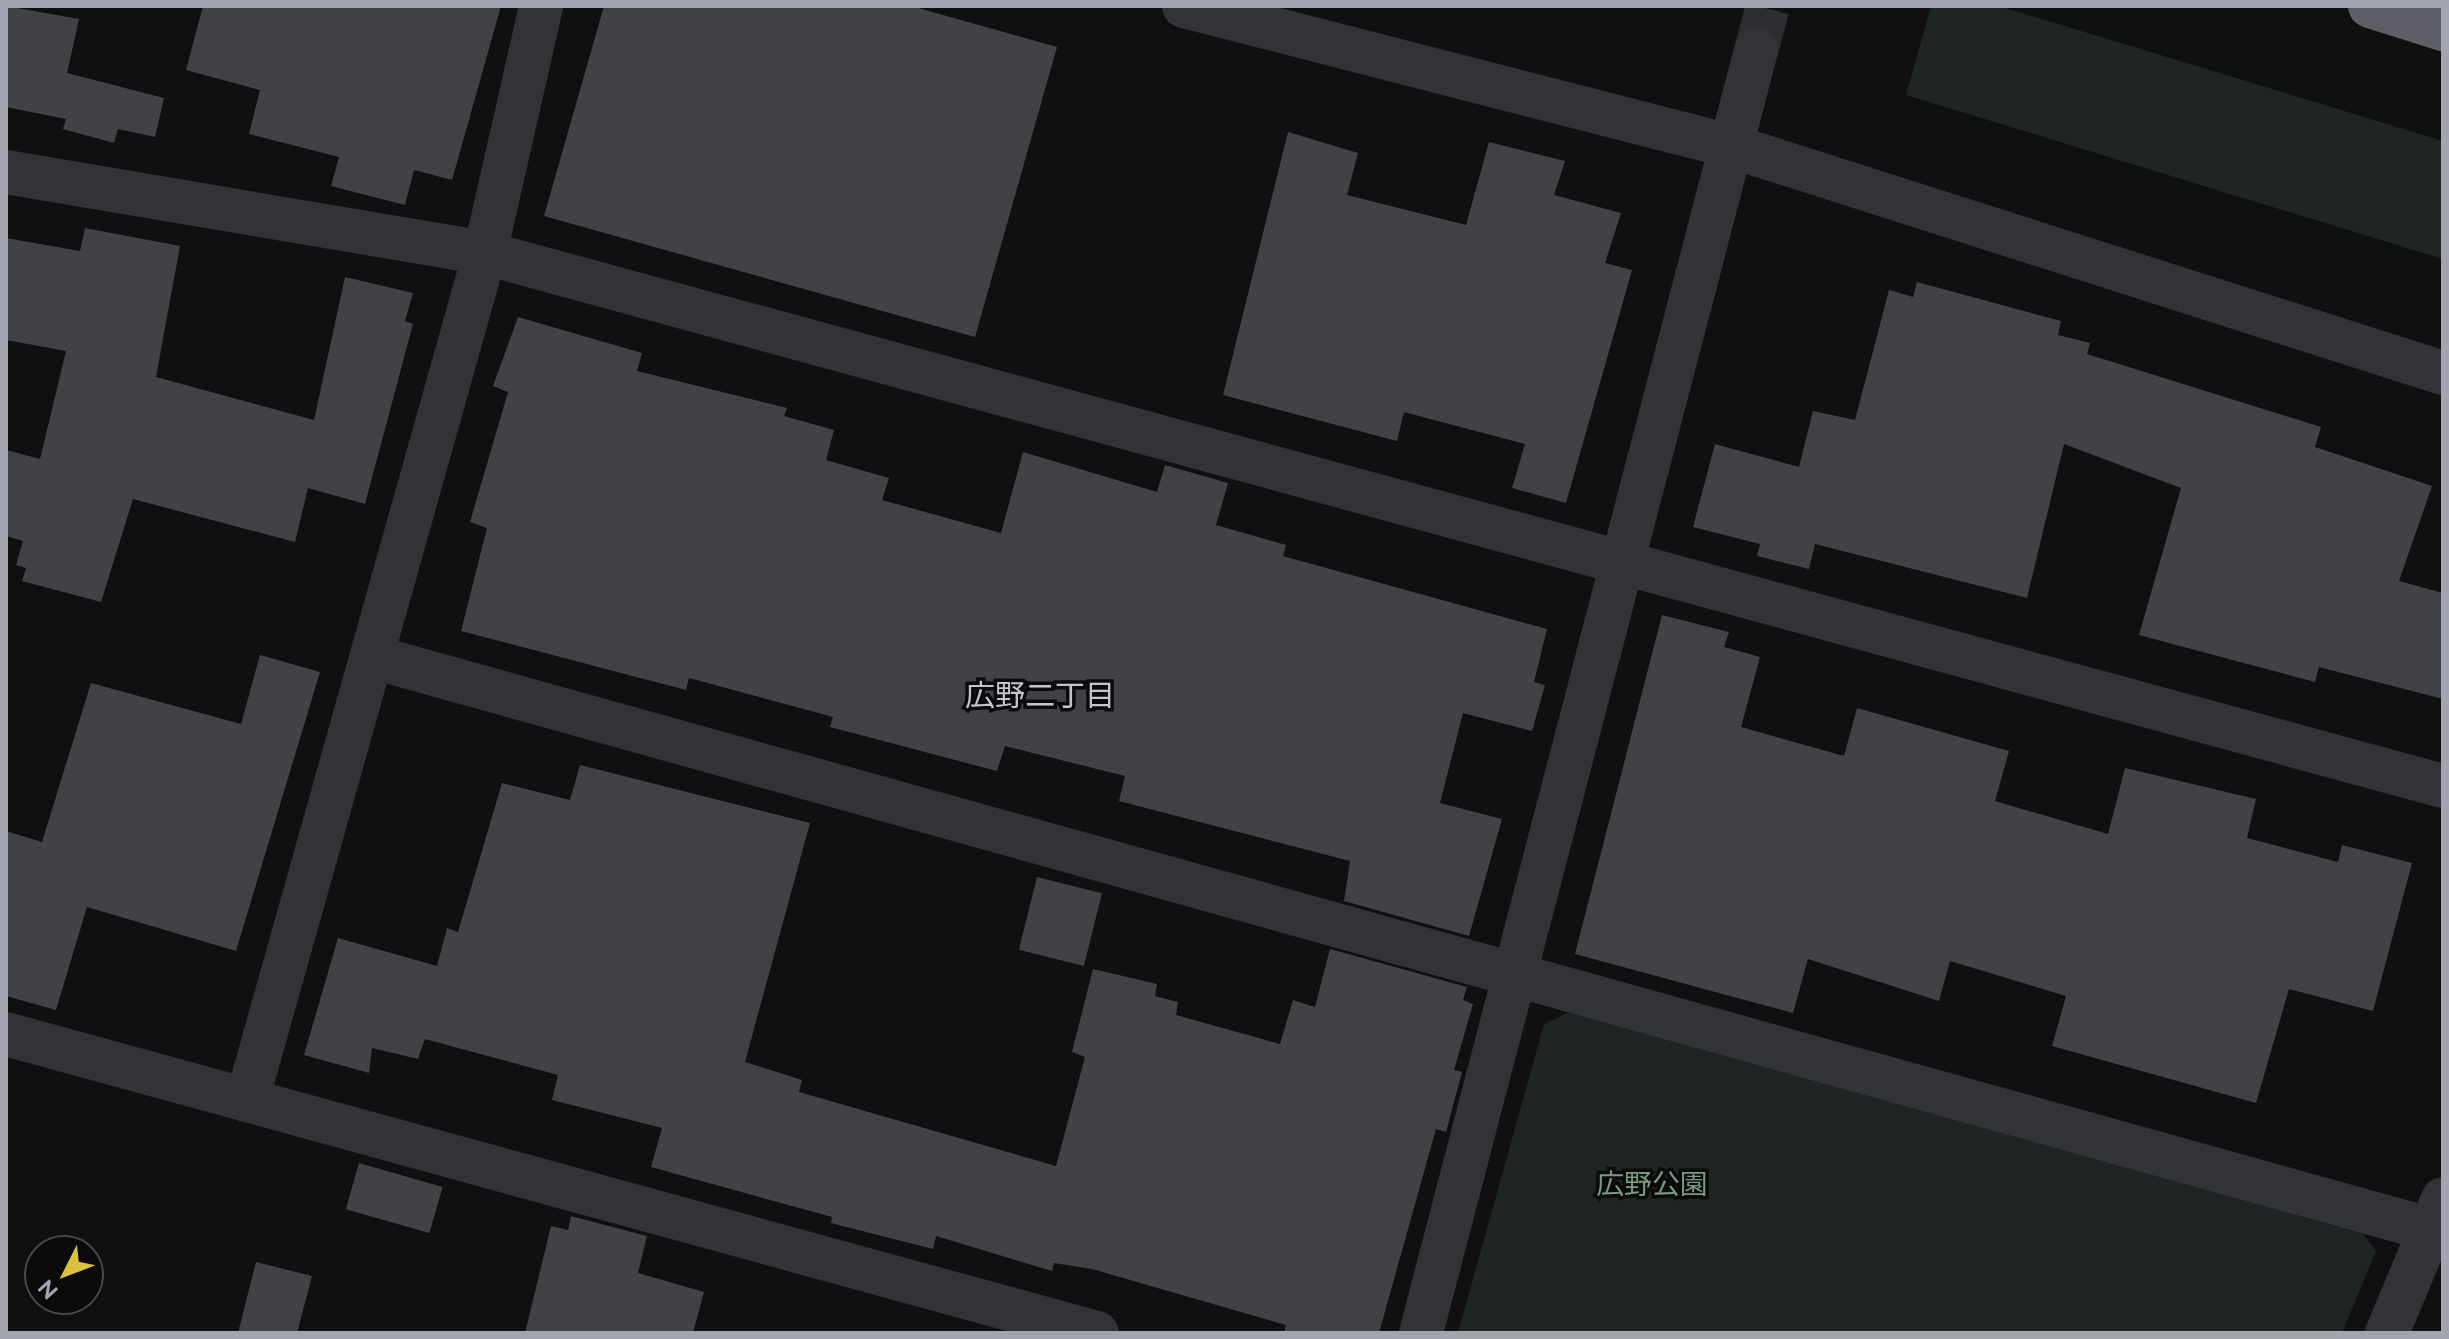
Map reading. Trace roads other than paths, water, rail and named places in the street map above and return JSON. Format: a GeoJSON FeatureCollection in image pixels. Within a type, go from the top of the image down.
{"type":"FeatureCollection","features":[{"type":"Feature","properties":{"kind":"highway"},"geometry":{"type":"LineString","coordinates":[[2370,6],[2443,29]]}},
{"type":"Feature","properties":{"kind":"street"},"geometry":{"type":"LineString","coordinates":[[247,1100],[485,253],[541,6]]}},
{"type":"Feature","properties":{"kind":"street"},"geometry":{"type":"LineString","coordinates":[[1184,6],[1734,147],[2443,373]]}},
{"type":"Feature","properties":{"kind":"street"},"geometry":{"type":"LineString","coordinates":[[1421,1333],[1734,147],[1756,51]]}},
{"type":"Feature","properties":{"kind":"street"},"geometry":{"type":"LineString","coordinates":[[6,172],[485,253],[1623,560],[2443,786]]}},
{"type":"Feature","properties":{"kind":"street"},"geometry":{"type":"LineString","coordinates":[[373,657],[1516,977],[2439,1220],[2387,1333]]}},
{"type":"Feature","properties":{"kind":"street"},"geometry":{"type":"LineString","coordinates":[[6,1034],[1097,1333]]}},
{"type":"Feature","properties":{"kind":"tunnel"},"geometry":{"type":"LineString","coordinates":[[1756,51],[1768,6]]}},
{"type":"Feature","properties":{"kind":"district","name":"広野二丁目"},"geometry":{"type":"Point","coordinates":[1040,696]}},
{"type":"Feature","properties":{"kind":"park label","name":"広野公園"},"geometry":{"type":"Point","coordinates":[1652,1185]}}]}
